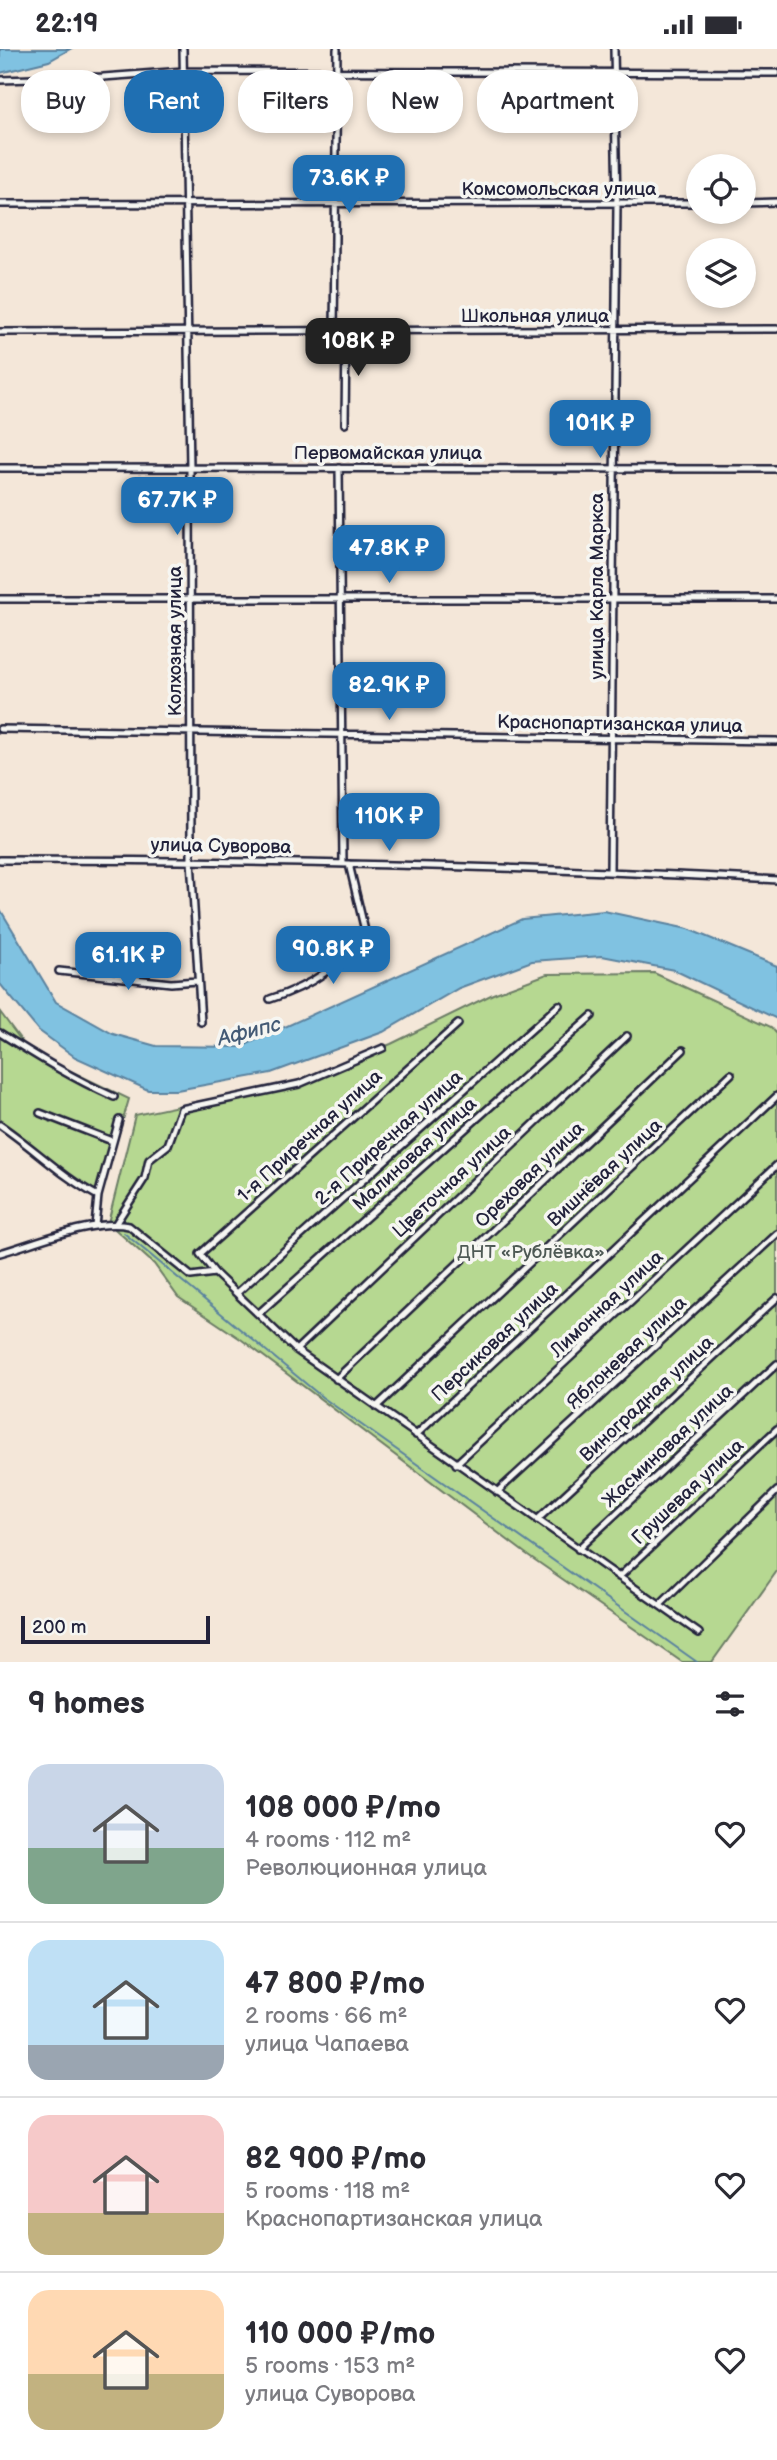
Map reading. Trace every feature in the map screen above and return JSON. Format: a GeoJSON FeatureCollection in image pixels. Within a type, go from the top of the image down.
{"type":"FeatureCollection","features":[{"type":"Feature","properties":{"kind":"street","name":"Колхозная улица"},"geometry":{"type":"LineString","coordinates":[[183,49],[184,70]]}},
{"type":"Feature","properties":{"kind":"street"},"geometry":{"type":"LineString","coordinates":[[337,49],[338,70]]}},
{"type":"Feature","properties":{"kind":"street","name":"улица Карла Маркса"},"geometry":{"type":"LineString","coordinates":[[614,49],[614,70]]}},
{"type":"Feature","properties":{"kind":"street"},"geometry":{"type":"LineString","coordinates":[[353,71],[477,70]]}},
{"type":"Feature","properties":{"kind":"street"},"geometry":{"type":"LineString","coordinates":[[638,70],[777,73]]}},
{"type":"Feature","properties":{"kind":"street"},"geometry":{"type":"LineString","coordinates":[[0,80],[124,76]]}},
{"type":"Feature","properties":{"kind":"street","name":"Колхозная улица"},"geometry":{"type":"LineString","coordinates":[[184,133],[190,468],[191,860],[201,1022]]}},
{"type":"Feature","properties":{"kind":"street"},"geometry":{"type":"LineString","coordinates":[[334,332],[337,133]]}},
{"type":"Feature","properties":{"kind":"street","name":"улица Карла Маркса"},"geometry":{"type":"LineString","coordinates":[[610,871],[617,205],[615,133]]}},
{"type":"Feature","properties":{"kind":"street"},"geometry":{"type":"LineString","coordinates":[[756,202],[777,202]]}},
{"type":"Feature","properties":{"kind":"street","name":"Комсомольская улица"},"geometry":{"type":"LineString","coordinates":[[0,204],[686,203]]}},
{"type":"Feature","properties":{"kind":"street","name":"Школьная улица"},"geometry":{"type":"LineString","coordinates":[[0,332],[777,329]]}},
{"type":"Feature","properties":{"kind":"street"},"geometry":{"type":"LineString","coordinates":[[345,424],[346,332]]}},
{"type":"Feature","properties":{"kind":"street","name":"Первомайская улица"},"geometry":{"type":"LineString","coordinates":[[0,468],[777,469]]}},
{"type":"Feature","properties":{"kind":"street"},"geometry":{"type":"LineString","coordinates":[[270,999],[325,976],[347,955],[365,931],[346,864],[339,468]]}},
{"type":"Feature","properties":{"kind":"street"},"geometry":{"type":"LineString","coordinates":[[0,599],[777,599]]}},
{"type":"Feature","properties":{"kind":"street","name":"Краснопартизанская улица"},"geometry":{"type":"LineString","coordinates":[[0,729],[777,741]]}},
{"type":"Feature","properties":{"kind":"street","name":"улица Суворова"},"geometry":{"type":"LineString","coordinates":[[0,860],[191,860],[610,871],[777,880]]}},
{"type":"Feature","properties":{"kind":"street"},"geometry":{"type":"LineString","coordinates":[[59,971],[171,983],[197,981]]}},
{"type":"Feature","properties":{"kind":"street","name":"2-я Приречная улица"},"geometry":{"type":"LineString","coordinates":[[237,1293],[559,1005]]}},
{"type":"Feature","properties":{"kind":"street","name":"Малиновая улица"},"geometry":{"type":"LineString","coordinates":[[258,1314],[592,1016]]}},
{"type":"Feature","properties":{"kind":"street","name":"1-я Приречная улица"},"geometry":{"type":"LineString","coordinates":[[215,1273],[200,1254],[458,1024]]}},
{"type":"Feature","properties":{"kind":"street"},"geometry":{"type":"LineString","coordinates":[[0,1033],[72,1078],[114,1097]]}},
{"type":"Feature","properties":{"kind":"street","name":"Цветочная улица"},"geometry":{"type":"LineString","coordinates":[[296,1350],[627,1036]]}},
{"type":"Feature","properties":{"kind":"street","name":"1-я Приречная улица"},"geometry":{"type":"LineString","coordinates":[[116,1223],[145,1178],[149,1160],[168,1145],[181,1109],[299,1084],[383,1048]]}},
{"type":"Feature","properties":{"kind":"street","name":"Ореховая улица"},"geometry":{"type":"LineString","coordinates":[[337,1379],[683,1050]]}},
{"type":"Feature","properties":{"kind":"street","name":"Вишнёвая улица"},"geometry":{"type":"LineString","coordinates":[[376,1407],[731,1074]]}},
{"type":"Feature","properties":{"kind":"street","name":"Персиковая улица"},"geometry":{"type":"LineString","coordinates":[[416,1436],[777,1096]]}},
{"type":"Feature","properties":{"kind":"street"},"geometry":{"type":"LineString","coordinates":[[40,1113],[112,1141]]}},
{"type":"Feature","properties":{"kind":"street"},"geometry":{"type":"LineString","coordinates":[[95,1226],[98,1196],[119,1120]]}},
{"type":"Feature","properties":{"kind":"street"},"geometry":{"type":"LineString","coordinates":[[0,1125],[34,1148],[65,1176],[98,1196]]}},
{"type":"Feature","properties":{"kind":"street","name":"Лимонная улица"},"geometry":{"type":"LineString","coordinates":[[456,1464],[777,1164]]}},
{"type":"Feature","properties":{"kind":"street"},"geometry":{"type":"LineString","coordinates":[[0,1253],[95,1226],[116,1223],[128,1226],[191,1276],[215,1273],[296,1350],[699,1633]]}},
{"type":"Feature","properties":{"kind":"street","name":"Яблоневая улица"},"geometry":{"type":"LineString","coordinates":[[497,1492],[777,1234]]}},
{"type":"Feature","properties":{"kind":"street","name":"Виноградная улица"},"geometry":{"type":"LineString","coordinates":[[537,1520],[777,1298]]}},
{"type":"Feature","properties":{"kind":"street","name":"Жасминовая улица"},"geometry":{"type":"LineString","coordinates":[[578,1549],[777,1364]]}},
{"type":"Feature","properties":{"kind":"street","name":"Грушевая улица"},"geometry":{"type":"LineString","coordinates":[[619,1577],[777,1429]]}},
{"type":"Feature","properties":{"kind":"street"},"geometry":{"type":"LineString","coordinates":[[660,1605],[777,1491]]}},
{"type":"Feature","properties":{"kind":"green space","name":"ДНТ «Рублёвка»"},"geometry":{"type":"Polygon","coordinates":[[[654,973],[771,1027],[777,1034],[777,1571],[712,1662],[682,1662],[525,1553],[242,1340],[178,1297],[154,1264],[108,1223],[135,1115],[298,1081],[391,1044],[493,994],[547,974],[654,973]]]}},
{"type":"Feature","properties":{"kind":"green space"},"geometry":{"type":"Polygon","coordinates":[[[0,1012],[29,1051],[129,1099],[99,1202],[0,1128],[0,1012]]]}},
{"type":"Feature","properties":{"kind":"water"},"geometry":{"type":"Polygon","coordinates":[[[0,49],[70,49],[49,61],[0,73],[0,49]]]}},
{"type":"Feature","properties":{"kind":"water","name":"Афипс"},"geometry":{"type":"Polygon","coordinates":[[[0,909],[56,1002],[113,1034],[156,1046],[241,1047],[522,919],[604,911],[688,929],[777,966],[777,1019],[674,970],[602,956],[532,961],[459,988],[383,1032],[271,1073],[177,1090],[148,1090],[75,1057],[38,1030],[0,984],[0,909]]]}},
{"type":"Feature","properties":{"kind":"waterway"},"geometry":{"type":"LineString","coordinates":[[124,1233],[322,1397],[697,1662]]}}]}
